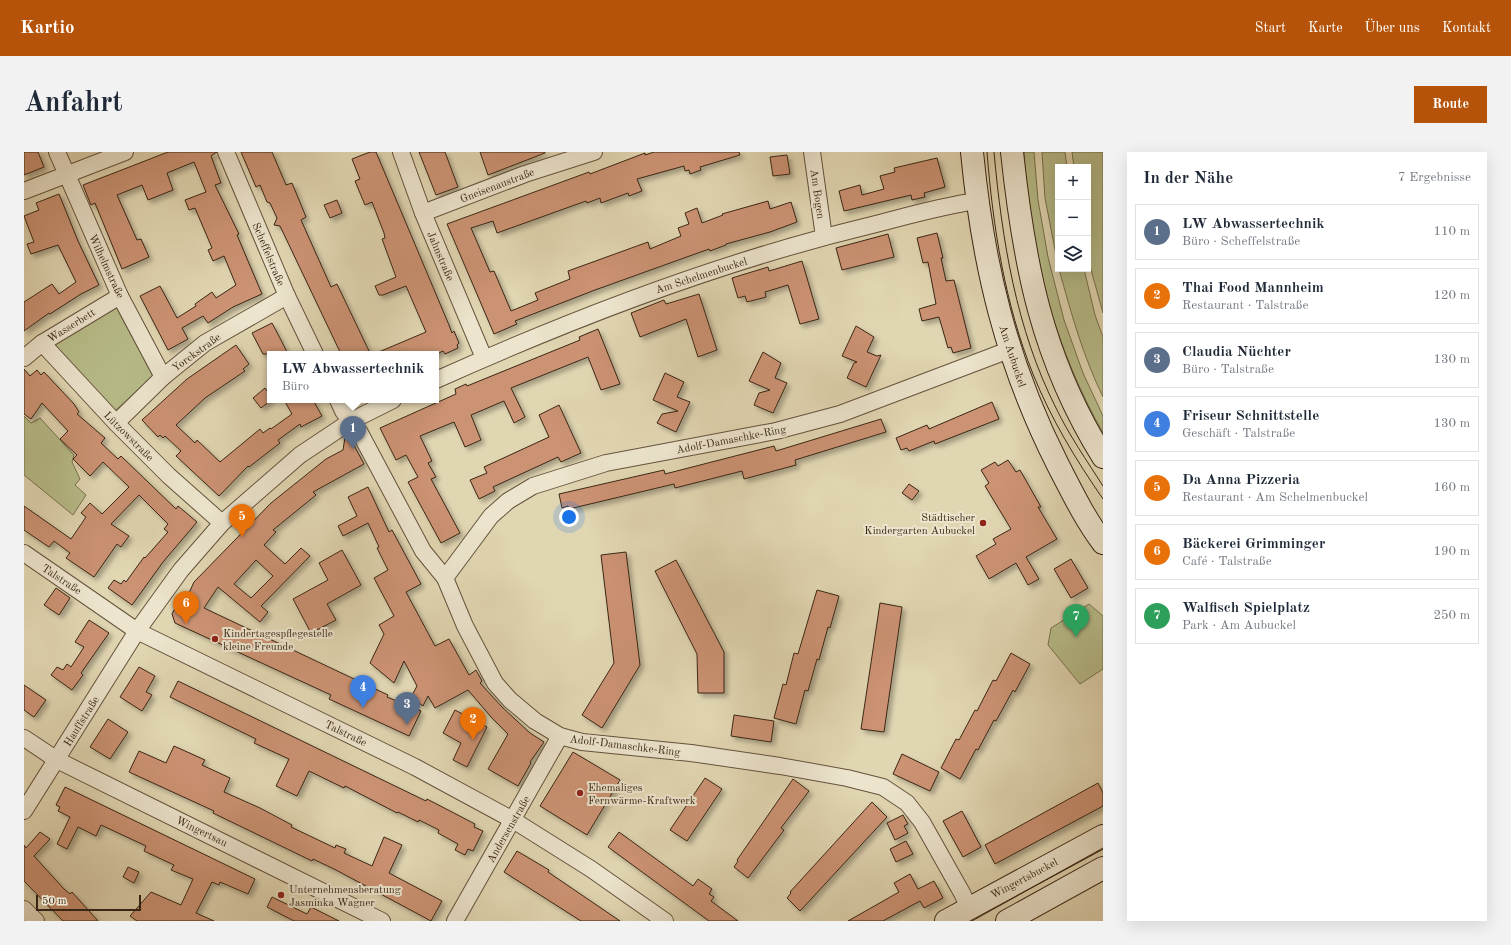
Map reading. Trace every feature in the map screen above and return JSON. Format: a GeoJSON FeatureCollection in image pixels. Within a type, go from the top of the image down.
{"type":"FeatureCollection","features":[{"type":"Feature","properties":{"kind":"main road","name":"Am Aubuckel"},"geometry":{"type":"LineString","coordinates":[[972,152],[977,201],[1003,353],[1078,505],[1103,543]]}},
{"type":"Feature","properties":{"kind":"main road"},"geometry":{"type":"LineString","coordinates":[[1012,152],[1025,256],[1045,332],[1070,398],[1085,428],[1103,457]]}},
{"type":"Feature","properties":{"kind":"main road","name":"Wingertsbuckel"},"geometry":{"type":"LineString","coordinates":[[946,921],[965,901],[1103,836]]}},
{"type":"Feature","properties":{"kind":"main road"},"geometry":{"type":"LineString","coordinates":[[1007,921],[1103,868]]}},
{"type":"Feature","properties":{"kind":"street","name":"Wilhelmstraße"},"geometry":{"type":"LineString","coordinates":[[57,152],[120,296],[163,377]]}},
{"type":"Feature","properties":{"kind":"street"},"geometry":{"type":"LineString","coordinates":[[24,191],[125,152]]}},
{"type":"Feature","properties":{"kind":"street","name":"Scheffelstraße"},"geometry":{"type":"LineString","coordinates":[[226,152],[287,296],[314,351]]}},
{"type":"Feature","properties":{"kind":"street","name":"Jahnstraße"},"geometry":{"type":"LineString","coordinates":[[401,152],[423,213],[484,358]]}},
{"type":"Feature","properties":{"kind":"street","name":"Gneisenaustraße"},"geometry":{"type":"LineString","coordinates":[[423,213],[525,174],[594,152]]}},
{"type":"Feature","properties":{"kind":"street","name":"Am Bogen"},"geometry":{"type":"LineString","coordinates":[[812,152],[824,237]]}},
{"type":"Feature","properties":{"kind":"street","name":"Am Schelmenbuckel"},"geometry":{"type":"LineString","coordinates":[[439,379],[484,358],[600,310],[708,272],[824,237],[942,207],[977,201]]}},
{"type":"Feature","properties":{"kind":"street","name":"Wasserbett"},"geometry":{"type":"LineString","coordinates":[[24,358],[42,343],[120,296]]}},
{"type":"Feature","properties":{"kind":"street","name":"Yorckstraße"},"geometry":{"type":"LineString","coordinates":[[116,423],[163,377],[205,343],[287,296]]}},
{"type":"Feature","properties":{"kind":"street","name":"Lützowstraße"},"geometry":{"type":"LineString","coordinates":[[42,343],[116,423],[169,476],[222,523]]}},
{"type":"Feature","properties":{"kind":"street","name":"Adolf-Damaschke-Ring"},"geometry":{"type":"LineString","coordinates":[[965,901],[922,822],[907,803],[883,787],[847,778],[780,766],[691,753],[582,742],[560,736],[535,721],[510,700],[495,683],[465,626],[445,578],[491,516],[508,501],[533,486],[606,463],[776,431],[840,414],[1003,353]]}},
{"type":"Feature","properties":{"kind":"street"},"geometry":{"type":"LineString","coordinates":[[340,403],[360,433],[423,551],[445,578]]}},
{"type":"Feature","properties":{"kind":"street"},"geometry":{"type":"LineString","coordinates":[[138,631],[181,570],[222,523],[300,455],[351,421],[387,403]]}},
{"type":"Feature","properties":{"kind":"street","name":"Talstraße"},"geometry":{"type":"LineString","coordinates":[[24,553],[138,631],[415,767],[513,820],[591,869],[665,921]]}},
{"type":"Feature","properties":{"kind":"street","name":"Hauffstraße"},"geometry":{"type":"LineString","coordinates":[[24,811],[138,631]]}},
{"type":"Feature","properties":{"kind":"street","name":"Andersenstraße"},"geometry":{"type":"LineString","coordinates":[[455,921],[560,736]]}},
{"type":"Feature","properties":{"kind":"street","name":"Wingertsau"},"geometry":{"type":"LineString","coordinates":[[24,738],[57,760],[276,867],[382,921]]}},
{"type":"Feature","properties":{"kind":"street"},"geometry":{"type":"LineString","coordinates":[[24,909],[36,921]]}},
{"type":"Feature","properties":{"kind":"green space"},"geometry":{"type":"Polygon","coordinates":[[[1024,152],[1034,152],[1038,200],[1048,257],[1064,320],[1083,373],[1103,416],[1103,433],[1086,401],[1071,367],[1058,333],[1047,297],[1031,225],[1024,152]]]}},
{"type":"Feature","properties":{"kind":"green space"},"geometry":{"type":"Polygon","coordinates":[[[1042,152],[1065,152],[1067,164],[1055,164],[1055,250],[1045,198],[1042,152]]]}},
{"type":"Feature","properties":{"kind":"green space"},"geometry":{"type":"Polygon","coordinates":[[[1072,152],[1103,152],[1103,313],[1091,270],[1091,164],[1074,164],[1072,152]]]}},
{"type":"Feature","properties":{"kind":"green space"},"geometry":{"type":"Polygon","coordinates":[[[1060,272],[1085,272],[1095,315],[1103,337],[1103,397],[1083,350],[1060,272]]]}},
{"type":"Feature","properties":{"kind":"green space"},"geometry":{"type":"Polygon","coordinates":[[[115,305],[153,376],[115,411],[51,343],[115,305]]]}},
{"type":"Feature","properties":{"kind":"green space"},"geometry":{"type":"Polygon","coordinates":[[[24,416],[31,423],[40,418],[74,455],[72,462],[80,479],[75,485],[86,495],[73,515],[24,475],[24,416]]]}},
{"type":"Feature","properties":{"kind":"green space"},"geometry":{"type":"Polygon","coordinates":[[[1089,604],[1103,616],[1103,669],[1080,684],[1048,645],[1051,628],[1089,604]]]}},
{"type":"Feature","properties":{"kind":"building"},"geometry":{"type":"Polygon","coordinates":[[[24,152],[38,152],[44,167],[24,175],[24,152]]]}},
{"type":"Feature","properties":{"kind":"building"},"geometry":{"type":"Polygon","coordinates":[[[168,152],[217,152],[211,156],[221,183],[215,185],[239,234],[237,235],[262,294],[233,307],[208,323],[203,316],[182,328],[188,339],[168,350],[140,296],[160,286],[177,318],[196,306],[195,304],[212,292],[216,298],[236,285],[224,256],[213,261],[208,250],[212,248],[195,208],[189,210],[185,200],[206,192],[194,162],[167,173],[173,190],[148,200],[142,185],[117,195],[137,240],[141,239],[149,257],[122,269],[95,203],[91,205],[83,185],[168,152]]]}},
{"type":"Feature","properties":{"kind":"building"},"geometry":{"type":"Polygon","coordinates":[[[241,152],[272,152],[286,185],[292,183],[306,217],[301,220],[331,287],[337,284],[369,351],[340,351],[280,226],[274,225],[277,218],[270,203],[267,202],[260,185],[256,187],[241,152]]]}},
{"type":"Feature","properties":{"kind":"building"},"geometry":{"type":"Polygon","coordinates":[[[370,152],[376,152],[452,333],[454,331],[459,343],[457,345],[458,348],[445,354],[443,351],[439,353],[439,351],[381,351],[426,332],[406,286],[383,295],[379,295],[375,286],[396,277],[382,239],[385,238],[384,233],[372,202],[365,205],[355,181],[360,179],[352,159],[370,152]]]}},
{"type":"Feature","properties":{"kind":"building"},"geometry":{"type":"Polygon","coordinates":[[[419,152],[445,152],[458,187],[436,195],[419,152]]]}},
{"type":"Feature","properties":{"kind":"building"},"geometry":{"type":"Polygon","coordinates":[[[480,152],[545,152],[545,153],[488,175],[480,152]]]}},
{"type":"Feature","properties":{"kind":"building"},"geometry":{"type":"Polygon","coordinates":[[[654,152],[739,152],[740,155],[700,167],[701,170],[690,174],[689,170],[685,171],[684,166],[637,179],[642,191],[629,196],[628,193],[601,203],[600,198],[587,203],[586,201],[497,233],[493,221],[471,228],[490,272],[494,271],[511,311],[538,300],[535,293],[570,279],[568,271],[648,242],[650,249],[681,236],[678,228],[689,224],[685,213],[697,208],[702,223],[723,215],[722,214],[768,201],[770,209],[791,202],[797,222],[770,232],[726,244],[710,251],[709,249],[595,290],[515,321],[517,324],[494,334],[447,224],[589,172],[590,174],[645,153],[645,155],[654,152]]]}},
{"type":"Feature","properties":{"kind":"building"},"geometry":{"type":"Polygon","coordinates":[[[787,155],[790,174],[773,176],[770,157],[787,155]]]}},
{"type":"Feature","properties":{"kind":"building"},"geometry":{"type":"Polygon","coordinates":[[[937,158],[945,187],[924,193],[925,197],[912,200],[911,195],[844,211],[839,191],[860,185],[862,195],[884,189],[880,176],[895,172],[894,168],[937,158]]]}},
{"type":"Feature","properties":{"kind":"building"},"geometry":{"type":"Polygon","coordinates":[[[59,194],[78,241],[99,285],[81,294],[50,314],[49,313],[24,331],[24,302],[52,284],[59,294],[76,282],[58,245],[31,254],[27,244],[34,242],[24,216],[39,210],[36,203],[59,194]]]}},
{"type":"Feature","properties":{"kind":"building"},"geometry":{"type":"Polygon","coordinates":[[[337,200],[342,213],[330,218],[324,205],[337,200]]]}},
{"type":"Feature","properties":{"kind":"building"},"geometry":{"type":"Polygon","coordinates":[[[937,233],[943,258],[941,258],[946,281],[954,280],[971,348],[953,353],[951,347],[948,348],[939,317],[922,321],[919,309],[936,304],[928,262],[923,263],[917,238],[937,233]]]}},
{"type":"Feature","properties":{"kind":"building"},"geometry":{"type":"Polygon","coordinates":[[[888,234],[894,257],[842,270],[836,248],[888,234]]]}},
{"type":"Feature","properties":{"kind":"building"},"geometry":{"type":"Polygon","coordinates":[[[802,261],[819,319],[800,324],[788,285],[765,292],[766,297],[747,302],[745,296],[738,298],[732,278],[768,267],[769,271],[802,261]]]}},
{"type":"Feature","properties":{"kind":"building"},"geometry":{"type":"Polygon","coordinates":[[[699,294],[717,350],[698,357],[686,319],[640,337],[631,313],[664,300],[666,304],[699,294]]]}},
{"type":"Feature","properties":{"kind":"building"},"geometry":{"type":"Polygon","coordinates":[[[272,323],[286,351],[267,351],[267,354],[263,354],[252,333],[272,323]]]}},
{"type":"Feature","properties":{"kind":"building"},"geometry":{"type":"Polygon","coordinates":[[[856,326],[874,337],[867,352],[877,356],[881,355],[866,387],[847,378],[854,363],[857,362],[842,356],[856,326]]]}},
{"type":"Feature","properties":{"kind":"building"},"geometry":{"type":"Polygon","coordinates":[[[598,329],[620,384],[601,390],[588,357],[511,388],[525,417],[514,423],[504,401],[471,415],[481,440],[465,447],[454,422],[420,436],[432,461],[428,463],[436,477],[431,479],[460,533],[441,543],[408,482],[418,477],[406,455],[396,460],[380,428],[436,403],[439,403],[439,402],[456,394],[455,389],[466,384],[467,386],[580,340],[579,337],[598,329]]]}},
{"type":"Feature","properties":{"kind":"building"},"geometry":{"type":"Polygon","coordinates":[[[236,345],[249,364],[243,369],[245,371],[205,398],[176,425],[195,443],[197,440],[220,462],[260,429],[263,433],[292,414],[286,403],[315,403],[322,416],[301,427],[300,424],[278,440],[280,443],[249,467],[248,466],[219,496],[176,456],[181,451],[165,436],[163,438],[160,435],[158,437],[142,420],[187,379],[236,345]]]}},
{"type":"Feature","properties":{"kind":"building"},"geometry":{"type":"Polygon","coordinates":[[[763,352],[781,363],[775,378],[787,383],[773,413],[754,405],[759,393],[770,390],[749,381],[763,352]]]}},
{"type":"Feature","properties":{"kind":"building"},"geometry":{"type":"Polygon","coordinates":[[[24,369],[30,376],[37,370],[41,375],[44,372],[74,404],[79,412],[77,414],[105,438],[101,443],[118,459],[121,456],[176,509],[178,506],[197,522],[163,562],[132,605],[108,588],[114,580],[121,584],[124,580],[126,582],[144,557],[145,558],[168,532],[164,529],[168,524],[139,495],[111,524],[129,536],[121,547],[117,544],[94,577],[66,558],[70,553],[54,541],[49,547],[24,530],[24,506],[71,539],[86,517],[81,513],[90,503],[102,514],[129,487],[103,462],[90,476],[73,459],[77,455],[60,439],[68,431],[42,403],[31,419],[24,414],[24,369]]]}},
{"type":"Feature","properties":{"kind":"building"},"geometry":{"type":"Polygon","coordinates":[[[665,373],[684,382],[677,397],[690,402],[676,432],[657,423],[662,414],[678,411],[653,400],[665,373]]]}},
{"type":"Feature","properties":{"kind":"building"},"geometry":{"type":"Polygon","coordinates":[[[265,388],[267,391],[267,403],[261,408],[253,398],[265,388]]]}},
{"type":"Feature","properties":{"kind":"building"},"geometry":{"type":"Polygon","coordinates":[[[992,402],[999,419],[935,444],[934,441],[909,451],[907,448],[901,450],[896,438],[927,425],[929,429],[992,402]]]}},
{"type":"Feature","properties":{"kind":"building"},"geometry":{"type":"Polygon","coordinates":[[[559,405],[581,453],[561,462],[558,457],[493,487],[495,491],[479,499],[470,480],[487,473],[484,467],[549,437],[539,415],[559,405]]]}},
{"type":"Feature","properties":{"kind":"building"},"geometry":{"type":"Polygon","coordinates":[[[881,419],[886,432],[795,460],[796,465],[744,479],[742,471],[675,488],[674,484],[569,509],[568,506],[562,508],[559,494],[664,470],[665,474],[774,446],[776,451],[881,419]]]}},
{"type":"Feature","properties":{"kind":"building"},"geometry":{"type":"Polygon","coordinates":[[[348,434],[364,464],[313,492],[316,495],[273,530],[276,532],[264,545],[285,564],[301,548],[310,556],[261,606],[268,612],[260,622],[218,587],[204,608],[388,695],[387,697],[421,711],[409,736],[329,699],[331,695],[175,623],[172,614],[174,610],[182,608],[194,582],[271,503],[326,459],[343,450],[345,437],[348,434]],[[256,560],[234,584],[251,598],[273,576],[256,560]]]}},
{"type":"Feature","properties":{"kind":"building"},"geometry":{"type":"Polygon","coordinates":[[[1008,460],[1016,472],[1020,470],[1041,507],[1038,507],[1057,539],[1026,557],[1039,579],[1028,585],[1016,563],[989,579],[976,556],[996,544],[993,539],[1011,529],[985,486],[989,483],[981,470],[995,462],[998,466],[1008,460]]]}},
{"type":"Feature","properties":{"kind":"building"},"geometry":{"type":"Polygon","coordinates":[[[909,484],[919,491],[912,500],[902,493],[909,484]]]}},
{"type":"Feature","properties":{"kind":"building"},"geometry":{"type":"Polygon","coordinates":[[[368,487],[389,532],[392,530],[421,584],[406,592],[435,646],[449,639],[469,675],[476,670],[482,681],[480,683],[502,707],[530,733],[544,742],[530,762],[531,763],[518,786],[488,769],[508,734],[468,690],[435,708],[428,696],[423,706],[411,697],[417,686],[404,661],[394,683],[370,663],[384,634],[379,625],[394,616],[374,578],[388,570],[377,548],[379,547],[368,523],[343,536],[338,526],[357,516],[348,497],[368,487]]]}},
{"type":"Feature","properties":{"kind":"building"},"geometry":{"type":"Polygon","coordinates":[[[342,550],[361,585],[327,604],[336,620],[311,633],[293,599],[328,580],[319,563],[342,550]]]}},
{"type":"Feature","properties":{"kind":"building"},"geometry":{"type":"Polygon","coordinates":[[[626,552],[640,665],[602,728],[582,715],[614,663],[601,555],[626,552]]]}},
{"type":"Feature","properties":{"kind":"building"},"geometry":{"type":"Polygon","coordinates":[[[1071,559],[1088,588],[1071,598],[1054,569],[1071,559]]]}},
{"type":"Feature","properties":{"kind":"building"},"geometry":{"type":"Polygon","coordinates":[[[676,560],[724,652],[724,693],[698,693],[697,654],[655,571],[676,560]]]}},
{"type":"Feature","properties":{"kind":"building"},"geometry":{"type":"Polygon","coordinates":[[[56,588],[70,598],[59,615],[44,605],[56,588]]]}},
{"type":"Feature","properties":{"kind":"building"},"geometry":{"type":"Polygon","coordinates":[[[817,590],[839,596],[830,628],[828,627],[819,660],[817,659],[808,691],[805,690],[796,724],[774,718],[783,684],[786,685],[794,653],[798,654],[817,590]]]}},
{"type":"Feature","properties":{"kind":"building"},"geometry":{"type":"Polygon","coordinates":[[[880,603],[902,607],[884,732],[861,729],[880,603]]]}},
{"type":"Feature","properties":{"kind":"building"},"geometry":{"type":"Polygon","coordinates":[[[89,620],[109,633],[81,673],[83,675],[72,690],[51,675],[57,667],[63,670],[67,664],[71,667],[84,647],[75,642],[89,620]]]}},
{"type":"Feature","properties":{"kind":"building"},"geometry":{"type":"Polygon","coordinates":[[[1011,653],[1030,664],[1015,692],[1013,690],[996,721],[994,720],[978,750],[976,749],[960,779],[941,768],[956,739],[959,740],[975,710],[977,711],[993,680],[996,681],[1011,653]]]}},
{"type":"Feature","properties":{"kind":"building"},"geometry":{"type":"Polygon","coordinates":[[[139,667],[155,676],[146,692],[152,695],[142,711],[120,697],[139,667]]]}},
{"type":"Feature","properties":{"kind":"building"},"geometry":{"type":"Polygon","coordinates":[[[178,681],[426,801],[427,799],[475,824],[474,827],[483,831],[473,851],[468,849],[465,855],[455,850],[458,844],[438,833],[439,830],[419,820],[418,822],[398,812],[397,813],[345,786],[344,788],[309,771],[297,796],[276,786],[289,759],[254,743],[256,739],[170,697],[178,681]]]}},
{"type":"Feature","properties":{"kind":"building"},"geometry":{"type":"Polygon","coordinates":[[[24,685],[46,700],[34,717],[24,710],[24,685]]]}},
{"type":"Feature","properties":{"kind":"building"},"geometry":{"type":"Polygon","coordinates":[[[455,710],[487,727],[467,767],[453,760],[461,743],[443,733],[455,710]]]}},
{"type":"Feature","properties":{"kind":"building"},"geometry":{"type":"Polygon","coordinates":[[[734,715],[774,721],[771,742],[731,736],[734,715]]]}},
{"type":"Feature","properties":{"kind":"building"},"geometry":{"type":"Polygon","coordinates":[[[108,719],[128,732],[110,759],[90,747],[108,719]]]}},
{"type":"Feature","properties":{"kind":"building"},"geometry":{"type":"Polygon","coordinates":[[[174,746],[205,760],[202,765],[230,778],[224,792],[260,808],[292,825],[291,827],[335,848],[336,845],[346,849],[344,853],[372,866],[384,837],[402,845],[389,873],[442,901],[431,921],[336,870],[313,859],[312,861],[213,813],[214,811],[129,772],[139,751],[166,763],[174,746]]]}},
{"type":"Feature","properties":{"kind":"building","name":"Ehemaliges Fernwärme-Kraftwerk"},"geometry":{"type":"Polygon","coordinates":[[[573,752],[620,780],[587,835],[540,806],[573,752]]]}},
{"type":"Feature","properties":{"kind":"building"},"geometry":{"type":"Polygon","coordinates":[[[902,754],[939,772],[930,791],[893,774],[902,754]]]}},
{"type":"Feature","properties":{"kind":"building"},"geometry":{"type":"Polygon","coordinates":[[[705,778],[722,789],[687,841],[670,830],[705,778]]]}},
{"type":"Feature","properties":{"kind":"building"},"geometry":{"type":"Polygon","coordinates":[[[793,779],[809,791],[781,828],[784,830],[748,878],[734,867],[738,861],[737,860],[793,779]]]}},
{"type":"Feature","properties":{"kind":"building"},"geometry":{"type":"Polygon","coordinates":[[[1098,783],[1103,793],[1103,806],[995,864],[985,845],[1098,783]]]}},
{"type":"Feature","properties":{"kind":"building"},"geometry":{"type":"Polygon","coordinates":[[[65,787],[255,879],[248,894],[220,882],[219,885],[212,882],[196,913],[214,921],[137,921],[130,916],[151,892],[181,905],[193,879],[171,870],[174,865],[144,851],[146,846],[101,825],[96,836],[78,827],[67,849],[57,844],[70,817],[58,811],[60,807],[56,805],[65,787]]]}},
{"type":"Feature","properties":{"kind":"building"},"geometry":{"type":"Polygon","coordinates":[[[872,802],[887,817],[800,911],[787,898],[791,893],[790,892],[872,802]]]}},
{"type":"Feature","properties":{"kind":"building"},"geometry":{"type":"Polygon","coordinates":[[[962,811],[981,847],[963,857],[943,821],[962,811]]]}},
{"type":"Feature","properties":{"kind":"building"},"geometry":{"type":"Polygon","coordinates":[[[903,815],[908,824],[904,826],[908,833],[895,840],[887,823],[903,815]]]}},
{"type":"Feature","properties":{"kind":"building"},"geometry":{"type":"Polygon","coordinates":[[[40,832],[50,839],[34,856],[64,889],[70,894],[72,892],[98,921],[63,921],[24,881],[24,845],[26,848],[40,832]]]}},
{"type":"Feature","properties":{"kind":"building"},"geometry":{"type":"Polygon","coordinates":[[[619,832],[693,886],[698,879],[712,889],[709,894],[714,897],[711,901],[738,921],[709,921],[608,847],[619,832]]]}},
{"type":"Feature","properties":{"kind":"building"},"geometry":{"type":"Polygon","coordinates":[[[906,841],[913,854],[896,862],[890,849],[906,841]]]}},
{"type":"Feature","properties":{"kind":"building"},"geometry":{"type":"Polygon","coordinates":[[[517,851],[549,870],[548,872],[620,921],[581,921],[504,872],[517,851]]]}},
{"type":"Feature","properties":{"kind":"building"},"geometry":{"type":"Polygon","coordinates":[[[128,867],[139,872],[134,883],[123,877],[128,867]]]}},
{"type":"Feature","properties":{"kind":"building"},"geometry":{"type":"Polygon","coordinates":[[[910,874],[918,889],[934,881],[943,898],[924,908],[920,901],[883,921],[848,921],[899,892],[894,883],[910,874]]]}},
{"type":"Feature","properties":{"kind":"building"},"geometry":{"type":"Polygon","coordinates":[[[272,897],[307,914],[311,907],[339,921],[294,921],[267,907],[272,897]]]}},
{"type":"Feature","properties":{"kind":"tram line"},"geometry":{"type":"LineString","coordinates":[[987,152],[993,209],[1002,265],[1023,347],[1040,391],[1056,423],[1083,469],[1103,499]]}},
{"type":"Feature","properties":{"kind":"tram line"},"geometry":{"type":"LineString","coordinates":[[994,152],[1001,218],[1013,283],[1031,347],[1042,378],[1061,418],[1078,448],[1103,486]]}},
{"type":"Feature","properties":{"kind":"tram line"},"geometry":{"type":"LineString","coordinates":[[972,921],[1103,848]]}},
{"type":"Feature","properties":{"kind":"place","name":"LW Abwassertechnik"},"geometry":{"type":"Point","coordinates":[353,449]}},
{"type":"Feature","properties":{"kind":"place","name":"Städtischer Kindergarten Aubuckel"},"geometry":{"type":"Point","coordinates":[983,523]}},
{"type":"Feature","properties":{"kind":"place","name":"Da Anna Pizzeria"},"geometry":{"type":"Point","coordinates":[242,537]}},
{"type":"Feature","properties":{"kind":"place","name":"Bäckerei Grimminger"},"geometry":{"type":"Point","coordinates":[186,624]}},
{"type":"Feature","properties":{"kind":"place","name":"Walfisch Spielplatz"},"geometry":{"type":"Point","coordinates":[1076,637]}},
{"type":"Feature","properties":{"kind":"place","name":"Kindertagespflegestelle kleine Freunde"},"geometry":{"type":"Point","coordinates":[215,639]}},
{"type":"Feature","properties":{"kind":"place","name":"Friseur Schnittstelle"},"geometry":{"type":"Point","coordinates":[363,708]}},
{"type":"Feature","properties":{"kind":"place","name":"Claudia Nüchter"},"geometry":{"type":"Point","coordinates":[407,725]}},
{"type":"Feature","properties":{"kind":"place","name":"Thai Food Mannheim"},"geometry":{"type":"Point","coordinates":[473,740]}},
{"type":"Feature","properties":{"kind":"place","name":"Ehemaliges Fernwärme-Kraftwerk"},"geometry":{"type":"Point","coordinates":[580,793]}},
{"type":"Feature","properties":{"kind":"place","name":"Unternehmensberatung Jasminka Wagner"},"geometry":{"type":"Point","coordinates":[281,895]}}]}
